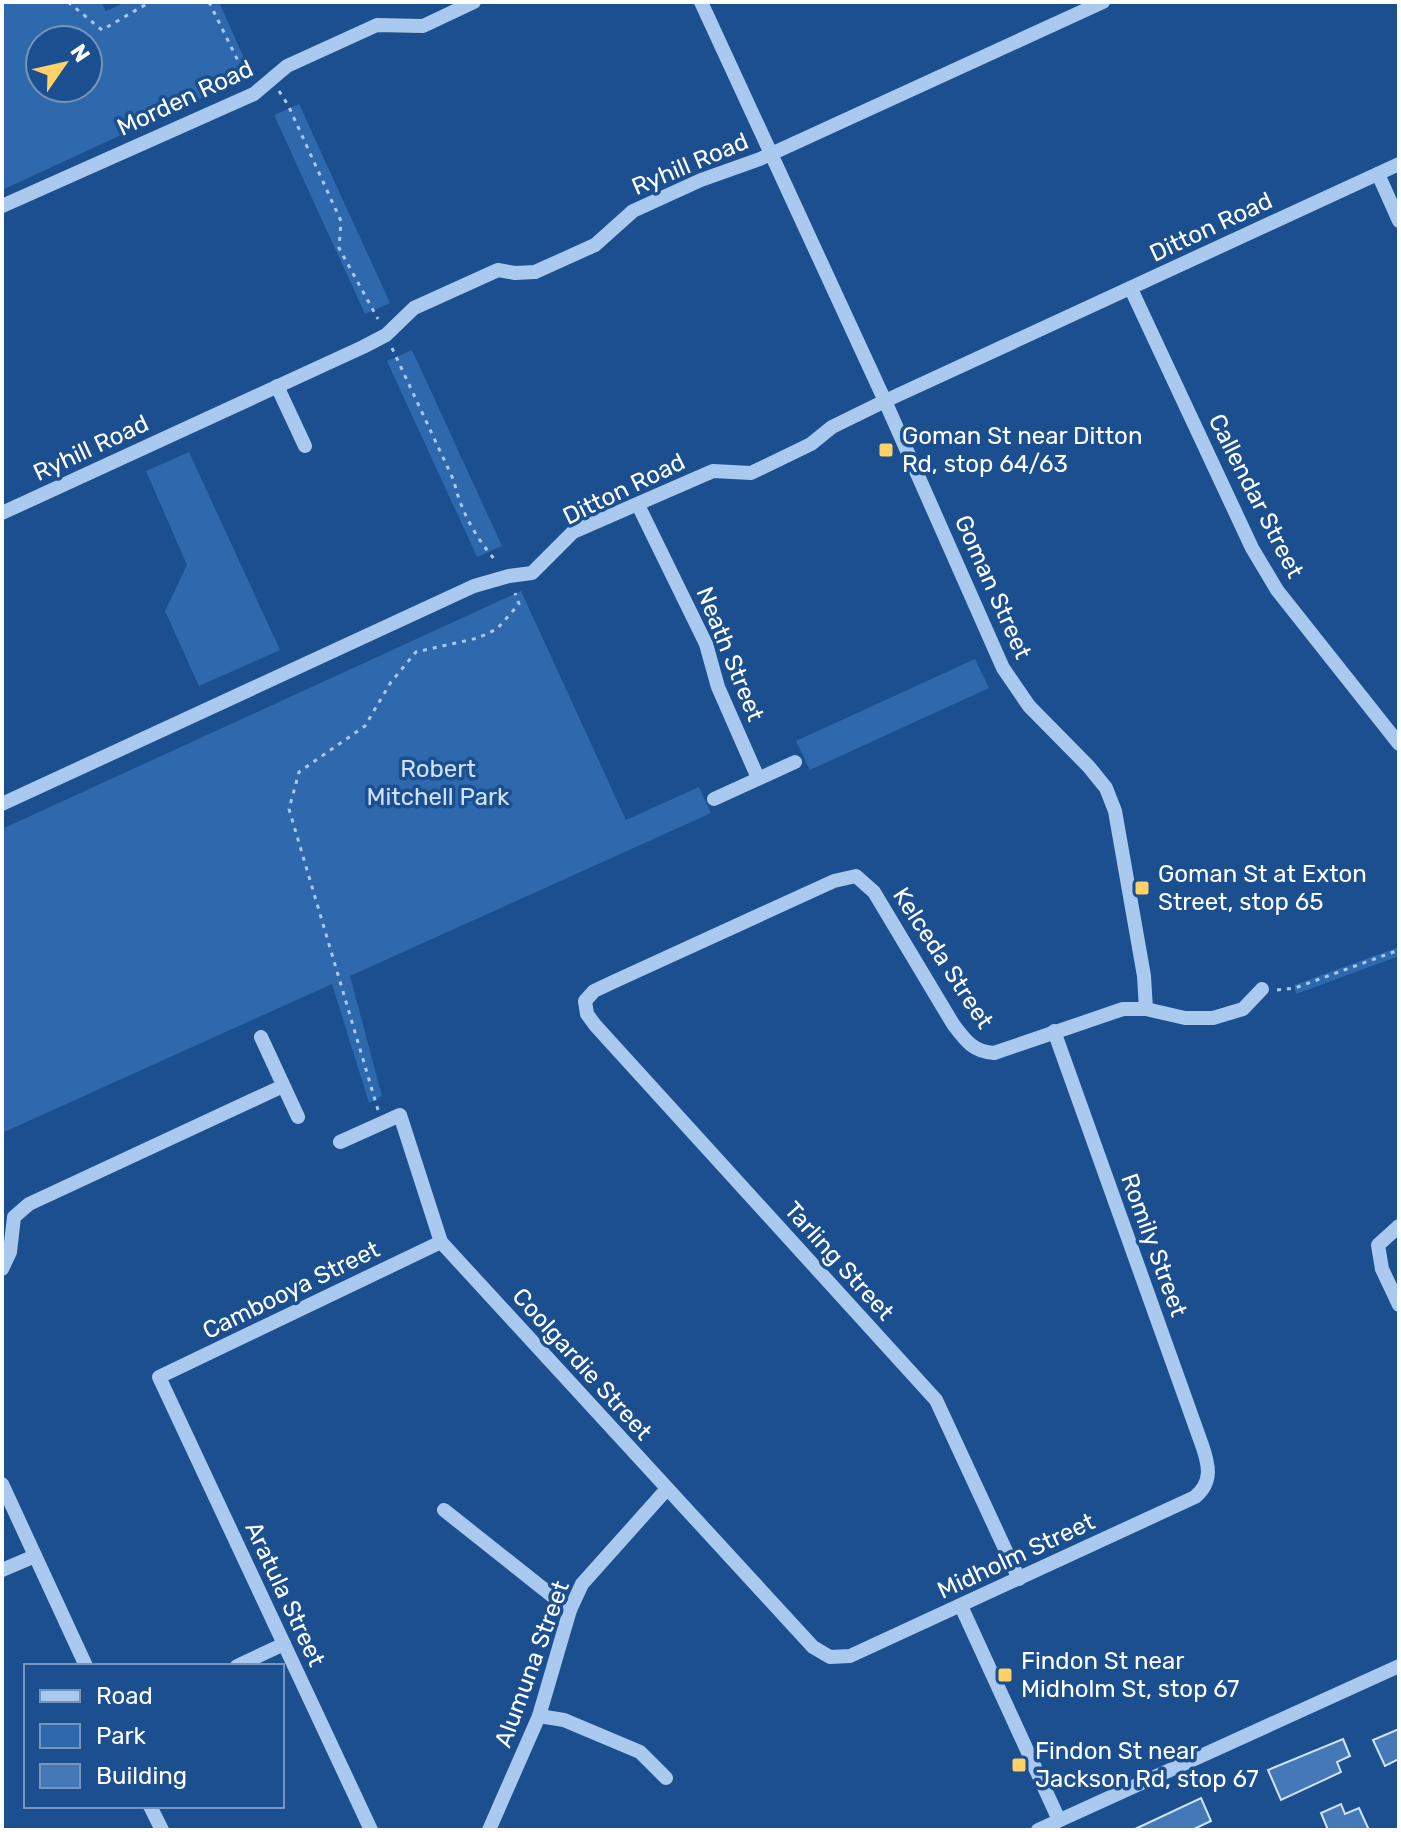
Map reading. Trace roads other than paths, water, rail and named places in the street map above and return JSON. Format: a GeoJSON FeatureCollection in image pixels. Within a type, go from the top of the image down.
{"type":"FeatureCollection","features":[{"type":"Feature","properties":{"kind":"street","name":"Morden Road"},"geometry":{"type":"LineString","coordinates":[[2,206],[254,94],[287,66],[377,25],[423,26],[474,2]]}},
{"type":"Feature","properties":{"kind":"street","name":"Goman Street"},"geometry":{"type":"LineString","coordinates":[[701,2],[885,401],[1003,668],[1029,706],[1106,788],[1115,811],[1144,976],[1146,1009]]}},
{"type":"Feature","properties":{"kind":"street","name":"Ryhill Road"},"geometry":{"type":"LineString","coordinates":[[2,513],[386,335],[414,308],[498,270],[535,272],[547,267],[595,245],[633,211],[701,180],[770,154],[1103,2]]}},
{"type":"Feature","properties":{"kind":"street","name":"Ditton Road"},"geometry":{"type":"LineString","coordinates":[[2,804],[474,586],[532,573],[573,532],[713,471],[751,473],[811,444],[832,427],[885,401],[1399,164]]}},
{"type":"Feature","properties":{"kind":"street"},"geometry":{"type":"LineString","coordinates":[[1378,174],[1399,221]]}},
{"type":"Feature","properties":{"kind":"street","name":"Callendar Street"},"geometry":{"type":"LineString","coordinates":[[1131,289],[1252,548],[1277,590],[1399,744]]}},
{"type":"Feature","properties":{"kind":"street"},"geometry":{"type":"LineString","coordinates":[[277,386],[305,446]]}},
{"type":"Feature","properties":{"kind":"street","name":"Neath Street"},"geometry":{"type":"LineString","coordinates":[[638,505],[706,644],[718,687],[758,778]]}},
{"type":"Feature","properties":{"kind":"street"},"geometry":{"type":"LineString","coordinates":[[714,799],[795,762]]}},
{"type":"Feature","properties":{"kind":"street","name":"Kelceda Street"},"geometry":{"type":"LineString","coordinates":[[585,1001],[594,991],[613,982],[834,881],[856,876],[874,892],[968,1044],[984,1053],[994,1053],[1123,1009],[1146,1009]]}},
{"type":"Feature","properties":{"kind":"street"},"geometry":{"type":"LineString","coordinates":[[1146,1009],[1185,1018],[1213,1018],[1243,1009],[1262,989]]}},
{"type":"Feature","properties":{"kind":"street","name":"Tarling Street"},"geometry":{"type":"LineString","coordinates":[[585,1001],[587,1014],[595,1025],[936,1400],[1019,1579]]}},
{"type":"Feature","properties":{"kind":"street","name":"Romily Street"},"geometry":{"type":"LineString","coordinates":[[1054,1031],[1202,1445],[1209,1475]]}},
{"type":"Feature","properties":{"kind":"street"},"geometry":{"type":"LineString","coordinates":[[261,1037],[298,1117]]}},
{"type":"Feature","properties":{"kind":"street"},"geometry":{"type":"LineString","coordinates":[[2,1269],[10,1252],[14,1217],[29,1204],[283,1086]]}},
{"type":"Feature","properties":{"kind":"street","name":"Coolgardie Street"},"geometry":{"type":"LineString","coordinates":[[340,1142],[400,1115],[441,1242],[813,1647],[830,1657]]}},
{"type":"Feature","properties":{"kind":"street"},"geometry":{"type":"LineString","coordinates":[[1399,1226],[1378,1245],[1382,1269],[1399,1305]]}},
{"type":"Feature","properties":{"kind":"street","name":"Cambooya Street"},"geometry":{"type":"LineString","coordinates":[[159,1377],[441,1242]]}},
{"type":"Feature","properties":{"kind":"street","name":"Aratula Street"},"geometry":{"type":"LineString","coordinates":[[159,1377],[371,1830]]}},
{"type":"Feature","properties":{"kind":"street","name":"Midholm Street"},"geometry":{"type":"LineString","coordinates":[[830,1657],[850,1656],[1195,1497],[1202,1491],[1209,1475]]}},
{"type":"Feature","properties":{"kind":"street"},"geometry":{"type":"LineString","coordinates":[[2,1484],[85,1664]]}},
{"type":"Feature","properties":{"kind":"street","name":"Alumuna Street"},"geometry":{"type":"LineString","coordinates":[[489,1830],[539,1716],[570,1610],[582,1584],[666,1490]]}},
{"type":"Feature","properties":{"kind":"street"},"geometry":{"type":"LineString","coordinates":[[444,1510],[570,1610]]}},
{"type":"Feature","properties":{"kind":"street"},"geometry":{"type":"LineString","coordinates":[[2,1570],[35,1556]]}},
{"type":"Feature","properties":{"kind":"street"},"geometry":{"type":"LineString","coordinates":[[961,1606],[1059,1820]]}},
{"type":"Feature","properties":{"kind":"street"},"geometry":{"type":"LineString","coordinates":[[241,1664],[284,1644]]}},
{"type":"Feature","properties":{"kind":"street"},"geometry":{"type":"LineString","coordinates":[[1038,1830],[1399,1666]]}},
{"type":"Feature","properties":{"kind":"street"},"geometry":{"type":"LineString","coordinates":[[539,1716],[564,1720],[640,1752],[666,1778]]}},
{"type":"Feature","properties":{"kind":"street"},"geometry":{"type":"LineString","coordinates":[[151,1808],[162,1830]]}},
{"type":"Feature","properties":{"kind":"place","name":"Goman St near Ditton Rd, stop 64/63"},"geometry":{"type":"Point","coordinates":[886,450]}},
{"type":"Feature","properties":{"kind":"place","name":"Goman St at Exton Street, stop 65"},"geometry":{"type":"Point","coordinates":[1142,888]}},
{"type":"Feature","properties":{"kind":"place","name":"Findon St near Midholm St, stop 67"},"geometry":{"type":"Point","coordinates":[1005,1675]}},
{"type":"Feature","properties":{"kind":"place","name":"Findon St near Jackson Rd, stop 67"},"geometry":{"type":"Point","coordinates":[1019,1765]}},
{"type":"Feature","properties":{"kind":"park label","name":"Robert Mitchell Park"},"geometry":{"type":"Point","coordinates":[438,783]}}]}
